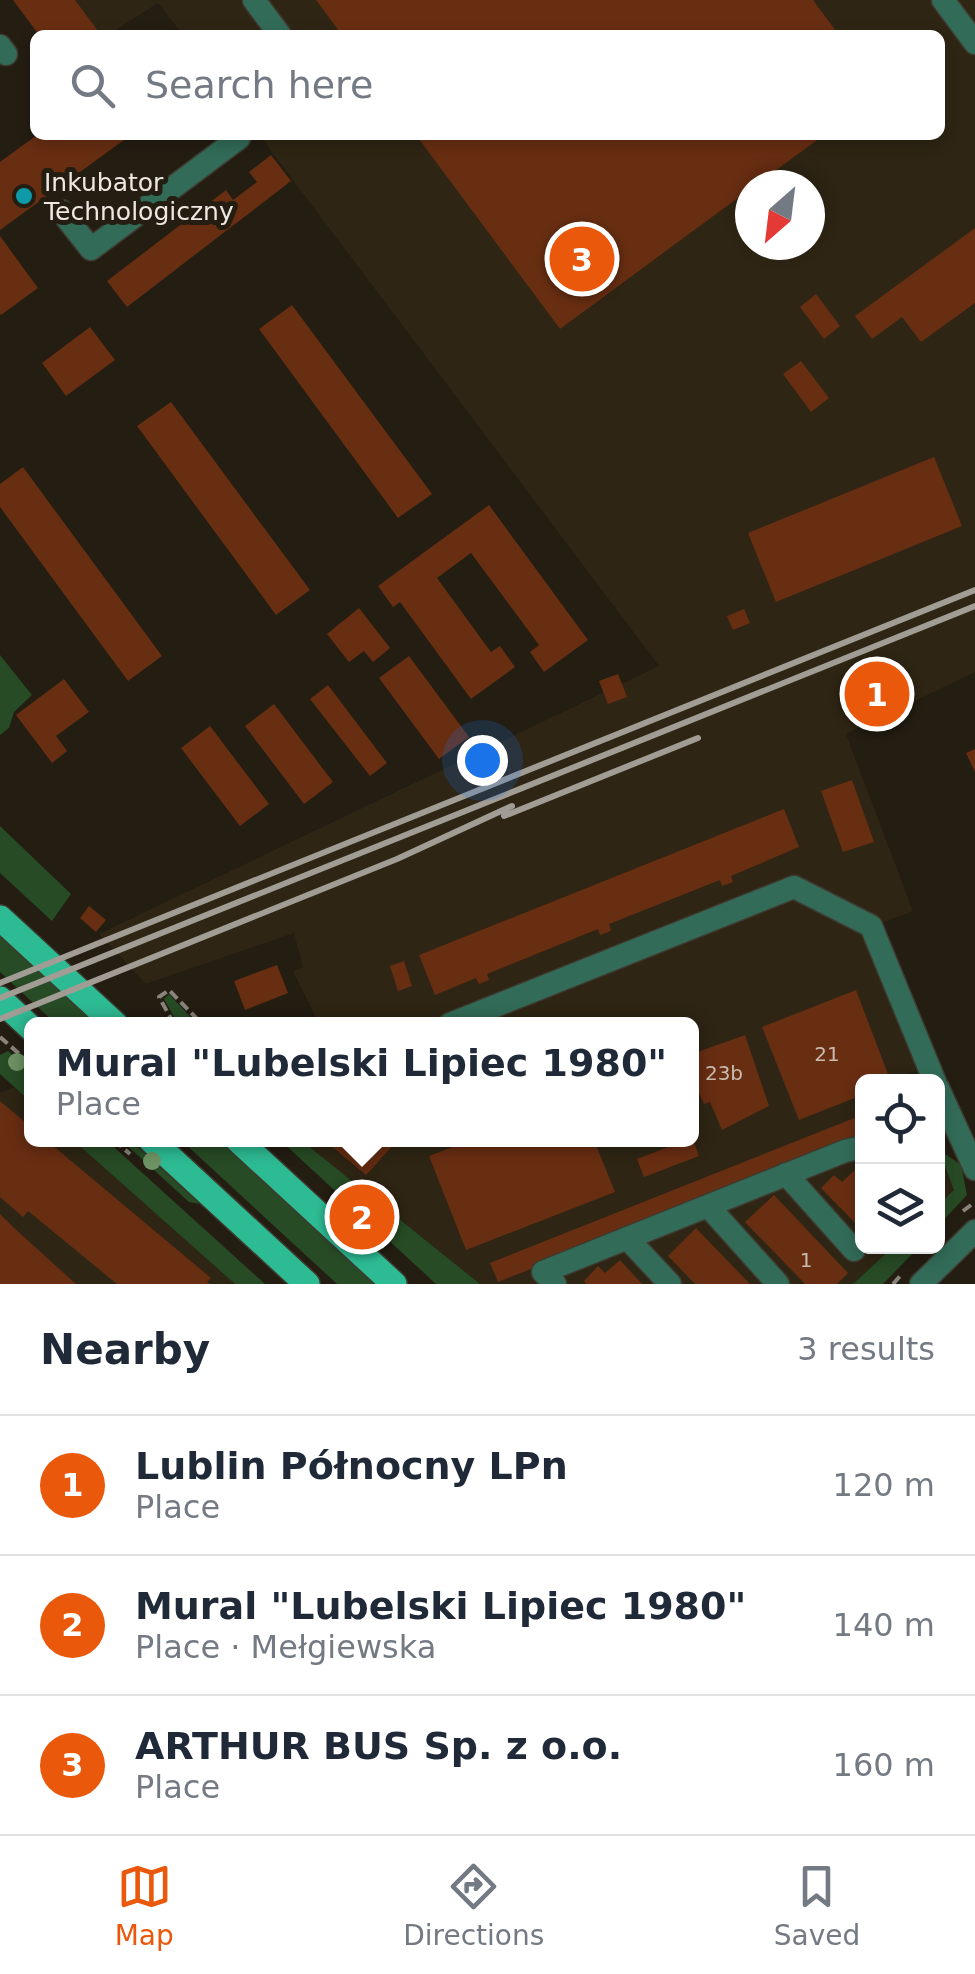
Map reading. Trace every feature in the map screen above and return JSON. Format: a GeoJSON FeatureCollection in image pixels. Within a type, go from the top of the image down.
{"type":"FeatureCollection","features":[{"type":"Feature","properties":{"kind":"main road"},"geometry":{"type":"LineString","coordinates":[[0,918],[107,1017]]}},
{"type":"Feature","properties":{"kind":"main road"},"geometry":{"type":"LineString","coordinates":[[0,999],[24,1021]]}},
{"type":"Feature","properties":{"kind":"main road"},"geometry":{"type":"LineString","coordinates":[[160,1147],[307,1284]]}},
{"type":"Feature","properties":{"kind":"main road"},"geometry":{"type":"LineString","coordinates":[[246,1147],[394,1284]]}},
{"type":"Feature","properties":{"kind":"street"},"geometry":{"type":"LineString","coordinates":[[254,0],[276,30]]}},
{"type":"Feature","properties":{"kind":"street"},"geometry":{"type":"LineString","coordinates":[[943,0],[975,43]]}},
{"type":"Feature","properties":{"kind":"street"},"geometry":{"type":"LineString","coordinates":[[61,211],[91,249],[236,140]]}},
{"type":"Feature","properties":{"kind":"street"},"geometry":{"type":"LineString","coordinates":[[468,1017],[794,888],[870,926],[931,1074]]}},
{"type":"Feature","properties":{"kind":"street"},"geometry":{"type":"LineString","coordinates":[[946,1129],[975,1169]]}},
{"type":"Feature","properties":{"kind":"street"},"geometry":{"type":"LineString","coordinates":[[555,1284],[543,1272],[786,1174],[855,1150]]}},
{"type":"Feature","properties":{"kind":"street"},"geometry":{"type":"LineString","coordinates":[[786,1174],[854,1250]]}},
{"type":"Feature","properties":{"kind":"street"},"geometry":{"type":"LineString","coordinates":[[708,1206],[778,1284]]}},
{"type":"Feature","properties":{"kind":"street"},"geometry":{"type":"LineString","coordinates":[[921,1284],[975,1231]]}},
{"type":"Feature","properties":{"kind":"street"},"geometry":{"type":"LineString","coordinates":[[627,1238],[670,1284]]}},
{"type":"Feature","properties":{"kind":"path"},"geometry":{"type":"LineString","coordinates":[[170,1017],[159,997],[168,990],[195,1017]]}},
{"type":"Feature","properties":{"kind":"path"},"geometry":{"type":"LineString","coordinates":[[0,1036],[24,1058]]}},
{"type":"Feature","properties":{"kind":"shaded area"},"geometry":{"type":"Polygon","coordinates":[[[73,0],[975,0],[975,672],[846,734],[913,911],[879,924],[936,1063],[907,1074],[855,1074],[855,1254],[885,1254],[853,1284],[480,1284],[310,1147],[699,1147],[699,1017],[316,1017],[293,971],[303,967],[294,933],[146,984],[99,934],[659,666],[263,140],[945,140],[945,30],[179,30],[158,3],[116,30],[95,30],[73,0]]]}},
{"type":"Feature","properties":{"kind":"shaded area"},"geometry":{"type":"Polygon","coordinates":[[[14,1087],[24,1096],[24,1147],[81,1147],[235,1284],[0,1284],[0,1093],[14,1087]]]}},
{"type":"Feature","properties":{"kind":"shaded area"},"geometry":{"type":"Polygon","coordinates":[[[945,1169],[954,1190],[945,1198],[945,1169]]]}},
{"type":"Feature","properties":{"kind":"green space"},"geometry":{"type":"Polygon","coordinates":[[[0,655],[32,695],[14,712],[9,728],[0,735],[0,655]]]}},
{"type":"Feature","properties":{"kind":"green space"},"geometry":{"type":"Polygon","coordinates":[[[0,826],[71,894],[52,921],[0,873],[0,826]]]}},
{"type":"Feature","properties":{"kind":"green space"},"geometry":{"type":"Polygon","coordinates":[[[0,934],[89,1017],[48,1017],[0,972],[0,934]]]}},
{"type":"Feature","properties":{"kind":"green space"},"geometry":{"type":"Polygon","coordinates":[[[169,994],[190,1017],[174,1017],[164,999],[169,994]]]}},
{"type":"Feature","properties":{"kind":"green space"},"geometry":{"type":"Polygon","coordinates":[[[8,1051],[24,1066],[24,1096],[0,1074],[0,1055],[8,1051]]]}},
{"type":"Feature","properties":{"kind":"green space"},"geometry":{"type":"Polygon","coordinates":[[[81,1147],[114,1147],[265,1284],[235,1284],[81,1147]]]}},
{"type":"Feature","properties":{"kind":"green space"},"geometry":{"type":"Polygon","coordinates":[[[129,1147],[138,1147],[200,1204],[189,1202],[129,1147]]]}},
{"type":"Feature","properties":{"kind":"green space"},"geometry":{"type":"Polygon","coordinates":[[[189,1147],[227,1147],[375,1284],[337,1284],[189,1147]]]}},
{"type":"Feature","properties":{"kind":"green space"},"geometry":{"type":"Polygon","coordinates":[[[288,1147],[310,1147],[480,1284],[436,1284],[288,1147]]]}},
{"type":"Feature","properties":{"kind":"green space"},"geometry":{"type":"Polygon","coordinates":[[[945,1154],[961,1165],[967,1195],[945,1219],[945,1198],[954,1190],[945,1167],[945,1154]]]}},
{"type":"Feature","properties":{"kind":"green space"},"geometry":{"type":"Polygon","coordinates":[[[885,1254],[912,1254],[883,1284],[853,1284],[885,1254]]]}},
{"type":"Feature","properties":{"kind":"building"},"geometry":{"type":"Polygon","coordinates":[[[13,0],[75,0],[97,30],[35,30],[13,0]]]}},
{"type":"Feature","properties":{"kind":"building"},"geometry":{"type":"Polygon","coordinates":[[[316,0],[813,0],[835,30],[338,30],[316,0]]]}},
{"type":"Feature","properties":{"kind":"building","name":"Inkubator Technologiczny"},"geometry":{"type":"Polygon","coordinates":[[[30,140],[124,140],[0,230],[0,162],[30,140]]]}},
{"type":"Feature","properties":{"kind":"building"},"geometry":{"type":"Polygon","coordinates":[[[420,140],[817,140],[776,170],[735,170],[735,200],[560,329],[420,140]]]}},
{"type":"Feature","properties":{"kind":"building"},"geometry":{"type":"Polygon","coordinates":[[[271,155],[291,181],[127,307],[107,281],[226,190],[233,200],[257,182],[249,172],[271,155]]]}},
{"type":"Feature","properties":{"kind":"building"},"geometry":{"type":"Polygon","coordinates":[[[975,228],[975,303],[921,342],[902,317],[872,339],[855,316],[975,228]]]}},
{"type":"Feature","properties":{"kind":"building","name":"Inkubator Technologiczny"},"geometry":{"type":"Polygon","coordinates":[[[0,236],[38,288],[1,315],[0,313],[0,236]]]}},
{"type":"Feature","properties":{"kind":"building"},"geometry":{"type":"Polygon","coordinates":[[[816,294],[840,326],[824,339],[800,307],[816,294]]]}},
{"type":"Feature","properties":{"kind":"building"},"geometry":{"type":"Polygon","coordinates":[[[292,305],[432,494],[398,518],[259,329],[292,305]]]}},
{"type":"Feature","properties":{"kind":"building"},"geometry":{"type":"Polygon","coordinates":[[[90,327],[115,360],[66,396],[42,363],[90,327]]]}},
{"type":"Feature","properties":{"kind":"building"},"geometry":{"type":"Polygon","coordinates":[[[801,361],[829,398],[811,412],[783,374],[801,361]]]}},
{"type":"Feature","properties":{"kind":"building"},"geometry":{"type":"Polygon","coordinates":[[[171,402],[310,590],[276,615],[137,426],[171,402]]]}},
{"type":"Feature","properties":{"kind":"building"},"geometry":{"type":"Polygon","coordinates":[[[934,457],[962,526],[776,602],[748,533],[934,457]]]}},
{"type":"Feature","properties":{"kind":"building"},"geometry":{"type":"Polygon","coordinates":[[[23,467],[162,656],[128,681],[0,507],[0,484],[23,467]]]}},
{"type":"Feature","properties":{"kind":"building"},"geometry":{"type":"Polygon","coordinates":[[[489,505],[588,640],[544,672],[530,652],[539,645],[471,553],[437,578],[491,652],[500,646],[515,667],[471,699],[400,602],[393,607],[378,586],[489,505]]]}},
{"type":"Feature","properties":{"kind":"building"},"geometry":{"type":"Polygon","coordinates":[[[359,608],[390,648],[373,662],[364,651],[349,662],[327,634],[359,608]]]}},
{"type":"Feature","properties":{"kind":"building"},"geometry":{"type":"Polygon","coordinates":[[[744,609],[750,623],[733,630],[727,616],[744,609]]]}},
{"type":"Feature","properties":{"kind":"building"},"geometry":{"type":"Polygon","coordinates":[[[409,656],[469,737],[439,759],[379,678],[409,656]]]}},
{"type":"Feature","properties":{"kind":"building"},"geometry":{"type":"Polygon","coordinates":[[[618,674],[627,697],[608,704],[599,681],[618,674]]]}},
{"type":"Feature","properties":{"kind":"building"},"geometry":{"type":"Polygon","coordinates":[[[888,678],[896,699],[888,702],[879,682],[888,678]]]}},
{"type":"Feature","properties":{"kind":"building"},"geometry":{"type":"Polygon","coordinates":[[[64,679],[89,712],[56,736],[67,751],[52,763],[16,715],[64,679]]]}},
{"type":"Feature","properties":{"kind":"building"},"geometry":{"type":"Polygon","coordinates":[[[877,682],[885,703],[877,706],[868,685],[877,682]]]}},
{"type":"Feature","properties":{"kind":"building"},"geometry":{"type":"Polygon","coordinates":[[[328,685],[387,763],[370,776],[310,699],[328,685]]]}},
{"type":"Feature","properties":{"kind":"building"},"geometry":{"type":"Polygon","coordinates":[[[865,687],[873,707],[865,710],[857,690],[865,687]]]}},
{"type":"Feature","properties":{"kind":"building"},"geometry":{"type":"Polygon","coordinates":[[[274,704],[333,782],[304,804],[245,726],[274,704]]]}},
{"type":"Feature","properties":{"kind":"building"},"geometry":{"type":"Polygon","coordinates":[[[210,726],[269,804],[240,826],[181,748],[210,726]]]}},
{"type":"Feature","properties":{"kind":"building"},"geometry":{"type":"Polygon","coordinates":[[[975,749],[975,772],[966,753],[975,749]]]}},
{"type":"Feature","properties":{"kind":"building"},"geometry":{"type":"Polygon","coordinates":[[[852,780],[874,842],[843,852],[821,791],[852,780]]]}},
{"type":"Feature","properties":{"kind":"building"},"geometry":{"type":"Polygon","coordinates":[[[784,809],[799,847],[731,876],[733,882],[722,886],[720,880],[609,924],[611,931],[600,935],[598,929],[487,974],[489,980],[479,984],[476,978],[435,995],[419,955],[784,809]]]}},
{"type":"Feature","properties":{"kind":"building"},"geometry":{"type":"Polygon","coordinates":[[[89,906],[106,920],[96,932],[80,918],[89,906]]]}},
{"type":"Feature","properties":{"kind":"building"},"geometry":{"type":"Polygon","coordinates":[[[404,961],[412,986],[398,991],[390,966],[404,961]]]}},
{"type":"Feature","properties":{"kind":"building"},"geometry":{"type":"Polygon","coordinates":[[[277,965],[288,993],[245,1010],[234,981],[277,965]]]}},
{"type":"Feature","properties":{"kind":"building"},"geometry":{"type":"Polygon","coordinates":[[[856,990],[888,1074],[855,1074],[855,1098],[799,1120],[762,1027],[856,990]]]}},
{"type":"Feature","properties":{"kind":"building"},"geometry":{"type":"Polygon","coordinates":[[[745,1035],[769,1106],[722,1130],[710,1102],[704,1104],[699,1093],[699,1051],[745,1035]]]}},
{"type":"Feature","properties":{"kind":"building"},"geometry":{"type":"Polygon","coordinates":[[[0,1101],[24,1121],[24,1147],[54,1147],[211,1278],[207,1282],[210,1284],[117,1284],[28,1211],[23,1217],[0,1197],[0,1101]]]}},
{"type":"Feature","properties":{"kind":"building"},"geometry":{"type":"Polygon","coordinates":[[[855,1118],[855,1141],[498,1282],[490,1263],[855,1118]]]}},
{"type":"Feature","properties":{"kind":"building"},"geometry":{"type":"Polygon","coordinates":[[[332,1147],[392,1147],[366,1175],[332,1147]]]}},
{"type":"Feature","properties":{"kind":"building"},"geometry":{"type":"Polygon","coordinates":[[[453,1147],[597,1147],[615,1192],[466,1250],[429,1156],[453,1147]]]}},
{"type":"Feature","properties":{"kind":"building"},"geometry":{"type":"Polygon","coordinates":[[[668,1147],[696,1147],[699,1156],[644,1177],[637,1159],[668,1147]]]}},
{"type":"Feature","properties":{"kind":"building"},"geometry":{"type":"Polygon","coordinates":[[[855,1170],[855,1223],[821,1188],[834,1175],[842,1182],[855,1170]]]}},
{"type":"Feature","properties":{"kind":"building"},"geometry":{"type":"Polygon","coordinates":[[[774,1195],[848,1273],[837,1284],[805,1284],[745,1222],[774,1195]]]}},
{"type":"Feature","properties":{"kind":"building"},"geometry":{"type":"Polygon","coordinates":[[[0,1214],[13,1227],[76,1284],[0,1284],[0,1214]]]}},
{"type":"Feature","properties":{"kind":"building"},"geometry":{"type":"Polygon","coordinates":[[[696,1228],[750,1284],[695,1284],[668,1256],[696,1228]]]}},
{"type":"Feature","properties":{"kind":"building"},"geometry":{"type":"Polygon","coordinates":[[[620,1260],[642,1284],[584,1281],[598,1266],[605,1273],[620,1260]]]}},
{"type":"Feature","properties":{"kind":"railway"},"geometry":{"type":"LineString","coordinates":[[0,983],[975,590]]}},
{"type":"Feature","properties":{"kind":"railway"},"geometry":{"type":"LineString","coordinates":[[0,998],[975,606]]}},
{"type":"Feature","properties":{"kind":"railway"},"geometry":{"type":"LineString","coordinates":[[504,816],[698,738]]}},
{"type":"Feature","properties":{"kind":"railway"},"geometry":{"type":"LineString","coordinates":[[0,1019],[397,859],[512,806]]}},
{"type":"Feature","properties":{"kind":"place","name":"Inkubator Technologiczny"},"geometry":{"type":"Point","coordinates":[24,196]}},
{"type":"Feature","properties":{"kind":"place","name":"ARTHUR BUS Sp. z o.o."},"geometry":{"type":"Point","coordinates":[582,259]}},
{"type":"Feature","properties":{"kind":"place","name":"Lublin Północny LPn"},"geometry":{"type":"Point","coordinates":[877,694]}},
{"type":"Feature","properties":{"kind":"place","name":"Mural \"Lubelski Lipiec 1980\""},"geometry":{"type":"Point","coordinates":[362,1217]}}]}
